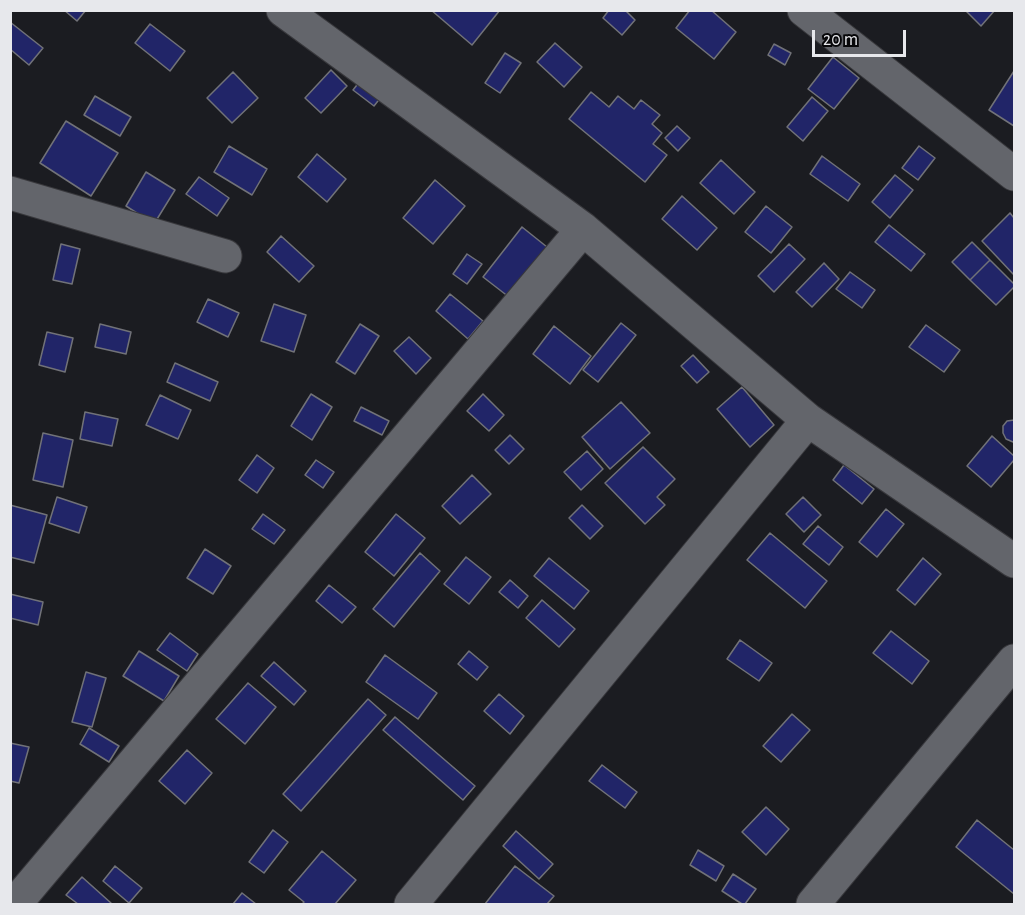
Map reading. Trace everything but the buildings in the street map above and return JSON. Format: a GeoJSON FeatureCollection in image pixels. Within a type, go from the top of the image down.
{"type":"FeatureCollection","features":[{"type":"Feature","properties":{"kind":"street"},"geometry":{"type":"LineString","coordinates":[[283,10],[583,229],[808,420],[1014,561]]}},
{"type":"Feature","properties":{"kind":"street"},"geometry":{"type":"LineString","coordinates":[[804,10],[1014,174]]}},
{"type":"Feature","properties":{"kind":"street"},"geometry":{"type":"LineString","coordinates":[[10,193],[225,256]]}},
{"type":"Feature","properties":{"kind":"street"},"geometry":{"type":"LineString","coordinates":[[15,904],[583,229]]}},
{"type":"Feature","properties":{"kind":"street"},"geometry":{"type":"LineString","coordinates":[[411,904],[808,420]]}},
{"type":"Feature","properties":{"kind":"street"},"geometry":{"type":"LineString","coordinates":[[813,904],[1014,661]]}}]}
